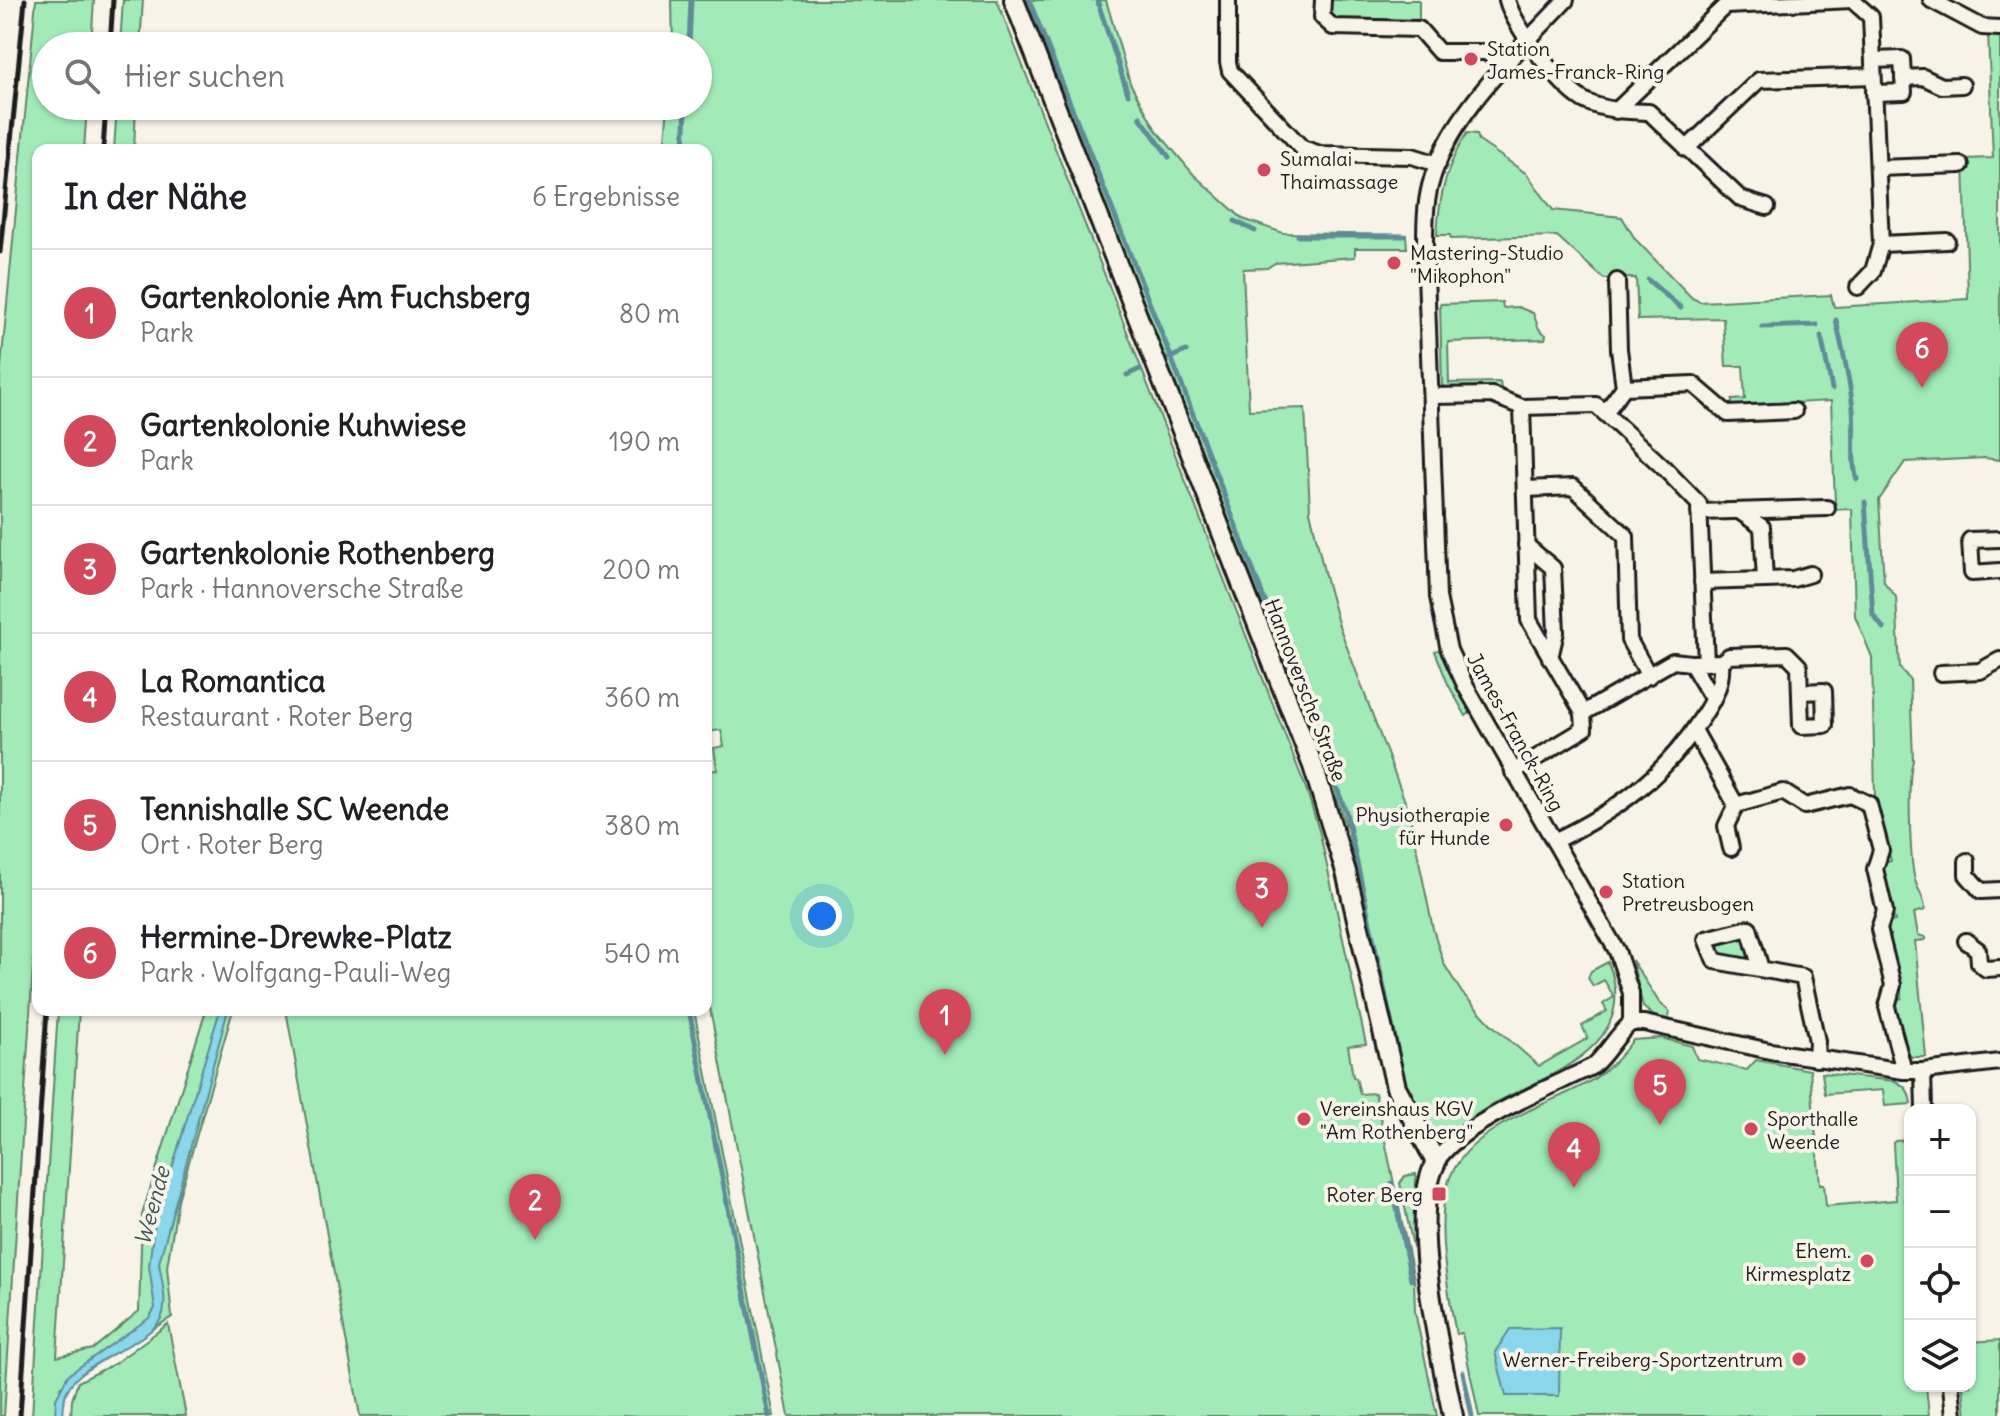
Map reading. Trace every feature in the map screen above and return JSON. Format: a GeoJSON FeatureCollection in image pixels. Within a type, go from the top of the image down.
{"type":"FeatureCollection","features":[{"type":"Feature","properties":{"kind":"street","name":"Hannoversche Straße"},"geometry":{"type":"LineString","coordinates":[[1014,0],[1313,766],[1343,859],[1393,1080],[1436,1162]]}},
{"type":"Feature","properties":{"kind":"street"},"geometry":{"type":"LineString","coordinates":[[1228,0],[1230,71],[1302,148],[1320,154],[1412,156],[1438,164]]}},
{"type":"Feature","properties":{"kind":"street"},"geometry":{"type":"LineString","coordinates":[[1323,0],[1322,17],[1333,27],[1419,29],[1439,52],[1486,52],[1506,66]]}},
{"type":"Feature","properties":{"kind":"street"},"geometry":{"type":"LineString","coordinates":[[1507,0],[1541,60],[1585,101],[1616,111],[1649,112],[1741,199],[1767,207]]}},
{"type":"Feature","properties":{"kind":"street","name":"James-Franck-Ring"},"geometry":{"type":"LineString","coordinates":[[1566,0],[1482,92],[1455,128],[1430,186],[1425,217],[1438,597],[1449,650],[1466,687],[1617,951],[1631,993],[1631,1023]]}},
{"type":"Feature","properties":{"kind":"street"},"geometry":{"type":"LineString","coordinates":[[1616,111],[1725,6],[1852,0],[1871,17],[1881,244],[1873,271],[1858,287]]}},
{"type":"Feature","properties":{"kind":"street"},"geometry":{"type":"LineString","coordinates":[[1931,0],[1982,27],[2000,28]]}},
{"type":"Feature","properties":{"kind":"street"},"geometry":{"type":"LineString","coordinates":[[1873,60],[1902,59],[1904,92],[1874,93]]}},
{"type":"Feature","properties":{"kind":"street"},"geometry":{"type":"LineString","coordinates":[[1686,149],[1759,80],[1873,76]]}},
{"type":"Feature","properties":{"kind":"street"},"geometry":{"type":"LineString","coordinates":[[1903,78],[1923,77],[1942,86],[1962,85]]}},
{"type":"Feature","properties":{"kind":"street"},"geometry":{"type":"LineString","coordinates":[[1878,168],[1961,165]]}},
{"type":"Feature","properties":{"kind":"street"},"geometry":{"type":"LineString","coordinates":[[1881,244],[1947,241]]}},
{"type":"Feature","properties":{"kind":"street"},"geometry":{"type":"LineString","coordinates":[[1605,413],[1624,387],[1619,349],[1617,281]]}},
{"type":"Feature","properties":{"kind":"street"},"geometry":{"type":"LineString","coordinates":[[1624,387],[1693,384],[1728,414],[1794,411]]}},
{"type":"Feature","properties":{"kind":"street"},"geometry":{"type":"LineString","coordinates":[[1431,396],[1492,395],[1522,407],[1596,405],[1699,504],[1702,582],[1698,663],[1713,700]]}},
{"type":"Feature","properties":{"kind":"street"},"geometry":{"type":"LineString","coordinates":[[1513,772],[1584,729],[1583,713],[1529,620],[1522,407]]}},
{"type":"Feature","properties":{"kind":"street"},"geometry":{"type":"LineString","coordinates":[[1526,489],[1573,487],[1626,536],[1629,640],[1649,676]]}},
{"type":"Feature","properties":{"kind":"street"},"geometry":{"type":"LineString","coordinates":[[1699,512],[1827,508]]}},
{"type":"Feature","properties":{"kind":"street"},"geometry":{"type":"LineString","coordinates":[[1739,511],[1762,527],[1765,580]]}},
{"type":"Feature","properties":{"kind":"street"},"geometry":{"type":"LineString","coordinates":[[2000,539],[1970,540],[1972,573],[2000,571]]}},
{"type":"Feature","properties":{"kind":"street"},"geometry":{"type":"LineString","coordinates":[[1526,545],[1553,568],[1556,632],[1550,658]]}},
{"type":"Feature","properties":{"kind":"street"},"geometry":{"type":"LineString","coordinates":[[1702,582],[1793,579],[1810,574]]}},
{"type":"Feature","properties":{"kind":"street"},"geometry":{"type":"LineString","coordinates":[[1633,647],[1651,661],[1721,662],[1729,656],[1787,654],[1799,666],[1800,692]]}},
{"type":"Feature","properties":{"kind":"street"},"geometry":{"type":"LineString","coordinates":[[1941,673],[1980,671],[2000,660]]}},
{"type":"Feature","properties":{"kind":"street"},"geometry":{"type":"LineString","coordinates":[[1583,713],[1673,661]]}},
{"type":"Feature","properties":{"kind":"street"},"geometry":{"type":"LineString","coordinates":[[1554,841],[1588,824],[1638,792],[1667,764],[1713,700],[1723,679],[1721,662]]}},
{"type":"Feature","properties":{"kind":"street"},"geometry":{"type":"LineString","coordinates":[[1694,730],[1736,805]]}},
{"type":"Feature","properties":{"kind":"street"},"geometry":{"type":"LineString","coordinates":[[1731,848],[1726,826],[1736,805],[1783,792],[1805,806],[1850,795],[1869,804],[1881,850],[1875,869],[1885,911],[1879,929],[1893,985],[1887,1007],[1904,1071]]}},
{"type":"Feature","properties":{"kind":"street"},"geometry":{"type":"LineString","coordinates":[[1967,861],[1967,875],[1981,891],[2000,890]]}},
{"type":"Feature","properties":{"kind":"street"},"geometry":{"type":"LineString","coordinates":[[1748,911],[1749,928],[1761,969]]}},
{"type":"Feature","properties":{"kind":"street"},"geometry":{"type":"LineString","coordinates":[[1749,928],[1706,939],[1715,961],[1803,977],[1817,1041],[1816,1059]]}},
{"type":"Feature","properties":{"kind":"street"},"geometry":{"type":"LineString","coordinates":[[1966,941],[1978,950],[1979,963],[1986,969],[2000,968]]}},
{"type":"Feature","properties":{"kind":"street"},"geometry":{"type":"LineString","coordinates":[[1453,1416],[1426,1249],[1430,1175],[1436,1162],[1457,1140],[1480,1124],[1593,1066],[1608,1053],[1622,1030],[1631,1023],[1644,1023],[1816,1059],[1904,1071],[2000,1062]]}},
{"type":"Feature","properties":{"kind":"street"},"geometry":{"type":"LineString","coordinates":[[1923,1071],[1924,1104]]}},
{"type":"Feature","properties":{"kind":"street"},"geometry":{"type":"LineString","coordinates":[[1952,1392],[1954,1416]]}},
{"type":"Feature","properties":{"kind":"green space"},"geometry":{"type":"Polygon","coordinates":[[[36,0],[94,0],[92,32],[33,32],[36,0]]]}},
{"type":"Feature","properties":{"kind":"green space"},"geometry":{"type":"Polygon","coordinates":[[[123,0],[143,0],[141,32],[121,32],[123,0]]]}},
{"type":"Feature","properties":{"kind":"green space"},"geometry":{"type":"Polygon","coordinates":[[[672,0],[997,0],[1307,791],[1320,834],[1366,1044],[1348,1046],[1353,1077],[1360,1094],[1375,1093],[1414,1279],[1415,1312],[1437,1416],[789,1416],[711,1016],[712,770],[717,770],[714,748],[724,746],[721,730],[712,731],[712,144],[665,144],[667,120],[712,120],[712,32],[673,32],[672,0]]]}},
{"type":"Feature","properties":{"kind":"green space"},"geometry":{"type":"Polygon","coordinates":[[[1025,0],[1106,0],[1130,83],[1156,130],[1194,175],[1243,219],[1283,233],[1406,235],[1407,248],[1355,248],[1355,257],[1275,263],[1267,268],[1243,269],[1249,410],[1305,408],[1310,511],[1326,580],[1338,623],[1409,812],[1433,929],[1444,964],[1462,993],[1491,1024],[1539,1066],[1588,1038],[1582,1026],[1607,1011],[1603,1004],[1614,997],[1604,980],[1593,986],[1588,978],[1591,971],[1608,962],[1615,991],[1613,1015],[1603,1035],[1586,1052],[1566,1067],[1454,1128],[1445,1131],[1425,1129],[1403,1085],[1348,831],[1025,0]]]}},
{"type":"Feature","properties":{"kind":"green space"},"geometry":{"type":"Polygon","coordinates":[[[1327,0],[1419,0],[1419,24],[1333,23],[1326,17],[1327,0]]]}},
{"type":"Feature","properties":{"kind":"green space"},"geometry":{"type":"Polygon","coordinates":[[[2000,32],[2000,460],[1905,462],[1879,500],[1884,582],[1896,597],[1900,668],[1910,680],[1913,871],[1925,910],[1914,913],[1918,935],[1925,937],[1925,940],[1915,941],[1926,1057],[1912,1057],[1905,1051],[1892,1006],[1895,1000],[1902,998],[1885,929],[1889,922],[1895,921],[1881,868],[1891,861],[1875,797],[1872,657],[1855,616],[1852,509],[1827,510],[1826,504],[1835,503],[1831,401],[1732,406],[1732,400],[1745,399],[1743,366],[1726,366],[1723,318],[1638,320],[1636,278],[1604,279],[1557,236],[1451,239],[1450,235],[1437,235],[1438,221],[1445,182],[1454,157],[1467,133],[1477,134],[1479,141],[1527,174],[1553,210],[1622,217],[1635,239],[1692,298],[1700,302],[1831,295],[1834,307],[1968,299],[1964,159],[1993,158],[1988,33],[2000,32]]]}},
{"type":"Feature","properties":{"kind":"green space"},"geometry":{"type":"Polygon","coordinates":[[[32,42],[32,120],[86,120],[84,144],[32,144],[32,983],[4,1416],[0,1416],[0,377],[32,42]]]}},
{"type":"Feature","properties":{"kind":"green space"},"geometry":{"type":"Polygon","coordinates":[[[116,120],[135,120],[134,144],[114,144],[116,120]]]}},
{"type":"Feature","properties":{"kind":"green space"},"geometry":{"type":"Polygon","coordinates":[[[1502,302],[1503,308],[1518,307],[1533,313],[1539,329],[1546,335],[1545,339],[1448,342],[1449,383],[1500,382],[1501,389],[1448,390],[1442,385],[1440,304],[1502,302]]]}},
{"type":"Feature","properties":{"kind":"green space"},"geometry":{"type":"Polygon","coordinates":[[[1441,649],[1471,712],[1466,716],[1448,684],[1435,651],[1441,649]]]}},
{"type":"Feature","properties":{"kind":"green space"},"geometry":{"type":"Polygon","coordinates":[[[1742,937],[1750,957],[1741,960],[1721,955],[1720,940],[1742,937]]]}},
{"type":"Feature","properties":{"kind":"green space"},"geometry":{"type":"Polygon","coordinates":[[[1632,960],[1659,1002],[1670,1012],[1668,1021],[1654,1016],[1643,1007],[1632,960]]]}},
{"type":"Feature","properties":{"kind":"green space"},"geometry":{"type":"Polygon","coordinates":[[[58,1016],[79,1016],[57,1357],[93,1349],[139,1311],[142,1215],[204,1016],[231,1016],[178,1200],[167,1267],[172,1317],[61,1386],[55,1416],[32,1416],[58,1016]]]}},
{"type":"Feature","properties":{"kind":"green space"},"geometry":{"type":"Polygon","coordinates":[[[287,1016],[695,1016],[774,1416],[360,1416],[287,1016]]]}},
{"type":"Feature","properties":{"kind":"green space"},"geometry":{"type":"Polygon","coordinates":[[[1661,1038],[1692,1046],[1697,1059],[1747,1070],[1756,1060],[1810,1070],[1820,1184],[1824,1184],[1826,1206],[1896,1200],[1893,1143],[1904,1140],[1904,1392],[1927,1392],[1929,1416],[1479,1416],[1462,1333],[1456,1334],[1449,1295],[1442,1225],[1448,1183],[1456,1166],[1473,1145],[1496,1128],[1594,1079],[1614,1063],[1633,1040],[1661,1038]]]}},
{"type":"Feature","properties":{"kind":"green space"},"geometry":{"type":"Polygon","coordinates":[[[1822,1073],[1895,1081],[1907,1090],[1911,1104],[1885,1106],[1883,1090],[1825,1094],[1822,1073]]]}},
{"type":"Feature","properties":{"kind":"green space"},"geometry":{"type":"Polygon","coordinates":[[[1416,1174],[1413,1247],[1400,1183],[1405,1176],[1416,1174]]]}},
{"type":"Feature","properties":{"kind":"green space"},"geometry":{"type":"Polygon","coordinates":[[[168,1324],[186,1416],[71,1416],[78,1382],[114,1364],[168,1324]]]}},
{"type":"Feature","properties":{"kind":"green space"},"geometry":{"type":"Polygon","coordinates":[[[2000,1340],[2000,1416],[1966,1416],[1964,1392],[1976,1392],[1976,1342],[2000,1340]]]}},
{"type":"Feature","properties":{"kind":"water"},"geometry":{"type":"Polygon","coordinates":[[[218,1016],[226,1016],[159,1263],[164,1294],[163,1313],[148,1333],[87,1369],[75,1380],[64,1400],[63,1416],[55,1416],[56,1399],[68,1375],[149,1318],[155,1308],[149,1266],[154,1227],[218,1016]]]}},
{"type":"Feature","properties":{"kind":"water"},"geometry":{"type":"Polygon","coordinates":[[[1560,1328],[1559,1396],[1506,1396],[1495,1352],[1510,1329],[1560,1328]]]}},
{"type":"Feature","properties":{"kind":"waterway","name":"Weende"},"geometry":{"type":"LineString","coordinates":[[690,32],[691,0]]}},
{"type":"Feature","properties":{"kind":"waterway"},"geometry":{"type":"LineString","coordinates":[[1029,0],[1171,357],[1346,812],[1398,1053]]}},
{"type":"Feature","properties":{"kind":"waterway"},"geometry":{"type":"LineString","coordinates":[[1097,0],[1128,94]]}},
{"type":"Feature","properties":{"kind":"waterway"},"geometry":{"type":"LineString","coordinates":[[1140,117],[1169,157]]}},
{"type":"Feature","properties":{"kind":"waterway","name":"Weende"},"geometry":{"type":"LineString","coordinates":[[684,144],[685,120]]}},
{"type":"Feature","properties":{"kind":"waterway"},"geometry":{"type":"LineString","coordinates":[[1235,221],[1255,231]]}},
{"type":"Feature","properties":{"kind":"waterway"},"geometry":{"type":"LineString","coordinates":[[1298,236],[1404,236]]}},
{"type":"Feature","properties":{"kind":"waterway"},"geometry":{"type":"LineString","coordinates":[[1648,280],[1681,308]]}},
{"type":"Feature","properties":{"kind":"waterway"},"geometry":{"type":"LineString","coordinates":[[1836,320],[1852,398],[1857,479]]}},
{"type":"Feature","properties":{"kind":"waterway"},"geometry":{"type":"LineString","coordinates":[[1762,327],[1817,325]]}},
{"type":"Feature","properties":{"kind":"waterway"},"geometry":{"type":"LineString","coordinates":[[1821,336],[1832,389]]}},
{"type":"Feature","properties":{"kind":"waterway"},"geometry":{"type":"LineString","coordinates":[[1169,358],[1186,351]]}},
{"type":"Feature","properties":{"kind":"waterway"},"geometry":{"type":"LineString","coordinates":[[1127,375],[1140,369]]}},
{"type":"Feature","properties":{"kind":"waterway"},"geometry":{"type":"LineString","coordinates":[[1865,502],[1873,615],[1884,629]]}},
{"type":"Feature","properties":{"kind":"waterway"},"geometry":{"type":"LineString","coordinates":[[690,1016],[769,1416]]}},
{"type":"Feature","properties":{"kind":"waterway"},"geometry":{"type":"LineString","coordinates":[[1392,1183],[1411,1280]]}},
{"type":"Feature","properties":{"kind":"waterway"},"geometry":{"type":"LineString","coordinates":[[1463,1372],[1472,1416]]}},
{"type":"Feature","properties":{"kind":"railway"},"geometry":{"type":"LineString","coordinates":[[0,252],[25,0]]}},
{"type":"Feature","properties":{"kind":"railway"},"geometry":{"type":"LineString","coordinates":[[111,32],[113,0]]}},
{"type":"Feature","properties":{"kind":"railway"},"geometry":{"type":"LineString","coordinates":[[103,144],[105,120]]}},
{"type":"Feature","properties":{"kind":"railway"},"geometry":{"type":"LineString","coordinates":[[20,1416],[47,1016]]}},
{"type":"Feature","properties":{"kind":"place","name":"Station James-Franck-Ring"},"geometry":{"type":"Point","coordinates":[1471,59]}},
{"type":"Feature","properties":{"kind":"place","name":"Sumalai Thaimassage"},"geometry":{"type":"Point","coordinates":[1264,170]}},
{"type":"Feature","properties":{"kind":"place","name":"Mastering-Studio \"Mikophon\""},"geometry":{"type":"Point","coordinates":[1394,263]}},
{"type":"Feature","properties":{"kind":"place","name":"Hermine-Drewke-Platz"},"geometry":{"type":"Point","coordinates":[1922,388]}},
{"type":"Feature","properties":{"kind":"place","name":"Physiotherapie für Hunde"},"geometry":{"type":"Point","coordinates":[1506,825]}},
{"type":"Feature","properties":{"kind":"place","name":"Station Pretreusbogen"},"geometry":{"type":"Point","coordinates":[1606,892]}},
{"type":"Feature","properties":{"kind":"place","name":"Gartenkolonie Rothenberg"},"geometry":{"type":"Point","coordinates":[1262,928]}},
{"type":"Feature","properties":{"kind":"place","name":"Gartenkolonie Am Fuchsberg"},"geometry":{"type":"Point","coordinates":[945,1055]}},
{"type":"Feature","properties":{"kind":"place","name":"Vereinshaus KGV \"Am Rothenberg\""},"geometry":{"type":"Point","coordinates":[1304,1119]}},
{"type":"Feature","properties":{"kind":"place","name":"Tennishalle SC Weende"},"geometry":{"type":"Point","coordinates":[1660,1125]}},
{"type":"Feature","properties":{"kind":"place","name":"Sporthalle Weende"},"geometry":{"type":"Point","coordinates":[1751,1129]}},
{"type":"Feature","properties":{"kind":"place","name":"La Romantica"},"geometry":{"type":"Point","coordinates":[1574,1188]}},
{"type":"Feature","properties":{"kind":"place","name":"Roter Berg"},"geometry":{"type":"Point","coordinates":[1439,1194]}},
{"type":"Feature","properties":{"kind":"place","name":"Gartenkolonie Kuhwiese"},"geometry":{"type":"Point","coordinates":[535,1240]}},
{"type":"Feature","properties":{"kind":"place","name":"Ehem. Kirmesplatz"},"geometry":{"type":"Point","coordinates":[1867,1261]}},
{"type":"Feature","properties":{"kind":"place","name":"Werner-Freiberg-Sportzentrum"},"geometry":{"type":"Point","coordinates":[1799,1359]}}]}
